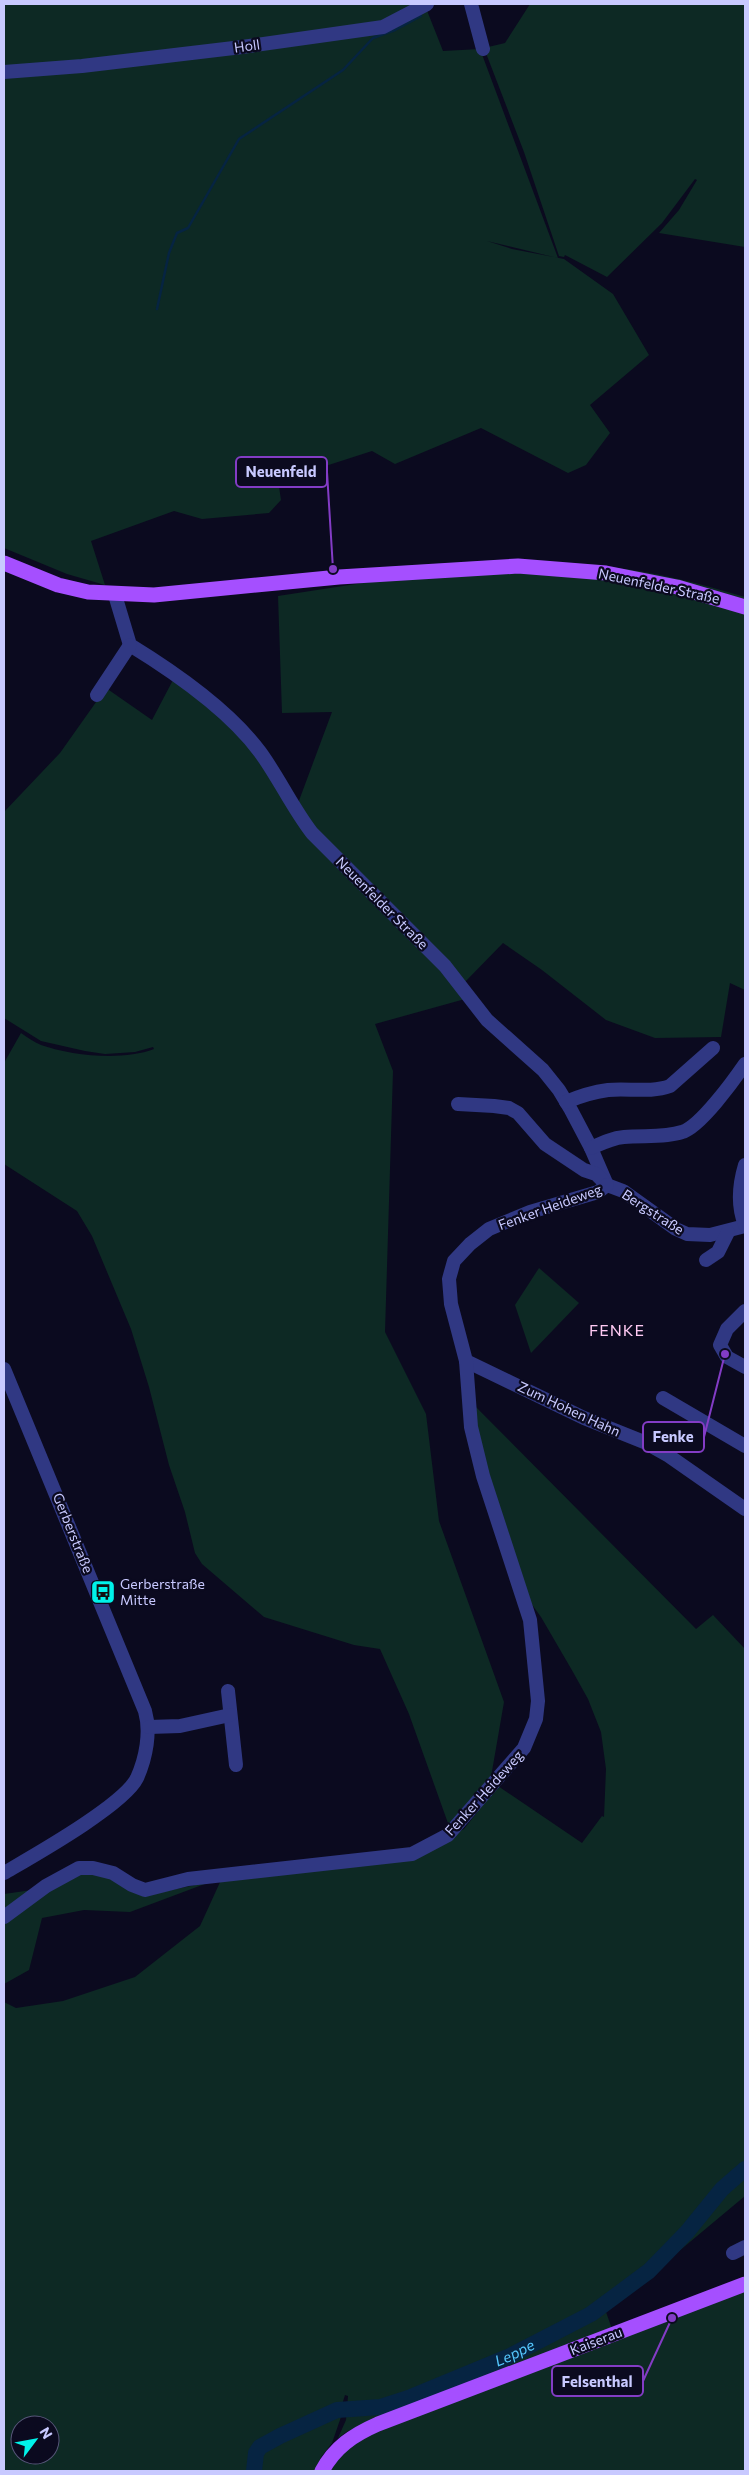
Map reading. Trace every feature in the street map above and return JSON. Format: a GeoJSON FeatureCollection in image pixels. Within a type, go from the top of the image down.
{"type":"FeatureCollection","features":[{"type":"Feature","properties":{"kind":"main road","name":"Neuenfelder Straße"},"geometry":{"type":"LineString","coordinates":[[4,563],[58,585],[88,592],[154,596],[339,577],[518,566],[606,573],[677,588],[745,607]]}},
{"type":"Feature","properties":{"kind":"main road","name":"Kaiserau"},"geometry":{"type":"LineString","coordinates":[[322,2471],[329,2458],[343,2442],[378,2424],[745,2284]]}},
{"type":"Feature","properties":{"kind":"street","name":"Holl"},"geometry":{"type":"LineString","coordinates":[[4,72],[242,47],[383,27],[428,4]]}},
{"type":"Feature","properties":{"kind":"street"},"geometry":{"type":"LineString","coordinates":[[471,4],[482,49]]}},
{"type":"Feature","properties":{"kind":"street"},"geometry":{"type":"LineString","coordinates":[[97,695],[130,645],[115,595]]}},
{"type":"Feature","properties":{"kind":"street","name":"Neuenfelder Straße"},"geometry":{"type":"LineString","coordinates":[[130,645],[166,670],[238,726],[264,759],[299,816],[312,833],[445,966],[487,1020],[543,1070],[566,1102],[592,1148],[607,1185]]}},
{"type":"Feature","properties":{"kind":"street"},"geometry":{"type":"LineString","coordinates":[[566,1102],[585,1095],[609,1090],[662,1089],[670,1086],[713,1048]]}},
{"type":"Feature","properties":{"kind":"street"},"geometry":{"type":"LineString","coordinates":[[592,1148],[608,1140],[623,1137],[683,1132],[692,1127],[715,1102],[745,1064]]}},
{"type":"Feature","properties":{"kind":"street","name":"Bergstraße"},"geometry":{"type":"LineString","coordinates":[[458,1104],[509,1108],[518,1113],[545,1144],[584,1170],[596,1174],[607,1185],[623,1191],[676,1229],[687,1234],[698,1236],[728,1232],[745,1225]]}},
{"type":"Feature","properties":{"kind":"street"},"geometry":{"type":"LineString","coordinates":[[745,1165],[739,1186],[745,1225]]}},
{"type":"Feature","properties":{"kind":"street","name":"Fenker Heideweg"},"geometry":{"type":"LineString","coordinates":[[4,1917],[46,1886],[79,1868],[93,1868],[113,1873],[132,1886],[146,1890],[188,1879],[412,1854],[448,1835],[524,1748],[531,1736],[536,1719],[538,1701],[530,1620],[483,1476],[471,1427],[466,1361],[451,1304],[449,1278],[454,1261],[470,1244],[499,1225],[530,1212],[598,1192],[607,1185]]}},
{"type":"Feature","properties":{"kind":"street"},"geometry":{"type":"LineString","coordinates":[[706,1260],[718,1252],[728,1232]]}},
{"type":"Feature","properties":{"kind":"street"},"geometry":{"type":"LineString","coordinates":[[745,1311],[727,1329],[720,1345],[727,1356],[745,1367]]}},
{"type":"Feature","properties":{"kind":"street","name":"Zum Hohen Hahn"},"geometry":{"type":"LineString","coordinates":[[466,1361],[584,1418],[644,1442],[669,1456],[745,1509]]}},
{"type":"Feature","properties":{"kind":"street","name":"Gerberstraße"},"geometry":{"type":"LineString","coordinates":[[4,1369],[142,1703],[149,1727]]}},
{"type":"Feature","properties":{"kind":"street"},"geometry":{"type":"LineString","coordinates":[[663,1398],[745,1446]]}},
{"type":"Feature","properties":{"kind":"street"},"geometry":{"type":"LineString","coordinates":[[228,1691],[236,1765]]}},
{"type":"Feature","properties":{"kind":"street"},"geometry":{"type":"LineString","coordinates":[[4,1873],[116,1802],[136,1779],[149,1727],[180,1726],[230,1716]]}},
{"type":"Feature","properties":{"kind":"green space"},"geometry":{"type":"Polygon","coordinates":[[[4,4],[416,4],[374,24],[203,50],[4,67],[4,4]]]}},
{"type":"Feature","properties":{"kind":"green space"},"geometry":{"type":"Polygon","coordinates":[[[530,4],[745,4],[745,247],[659,233],[679,210],[697,180],[695,179],[662,223],[607,277],[565,255],[564,257],[559,256],[524,152],[484,48],[505,43],[530,4]]]}},
{"type":"Feature","properties":{"kind":"green space"},"geometry":{"type":"Polygon","coordinates":[[[426,8],[443,51],[480,49],[558,258],[564,259],[613,294],[649,355],[590,405],[610,433],[586,465],[568,473],[481,428],[395,464],[372,451],[310,471],[276,467],[281,500],[269,513],[202,519],[174,511],[91,541],[105,585],[67,574],[4,548],[4,75],[383,31],[426,8]],[[487,241],[512,249],[555,257],[487,241]]]}},
{"type":"Feature","properties":{"kind":"green space"},"geometry":{"type":"Polygon","coordinates":[[[498,560],[627,569],[695,583],[745,597],[745,599],[676,581],[385,567],[498,560]]]}},
{"type":"Feature","properties":{"kind":"green space"},"geometry":{"type":"Polygon","coordinates":[[[535,572],[605,577],[666,590],[745,614],[745,990],[730,983],[721,1037],[655,1038],[606,1020],[542,970],[503,943],[464,983],[327,845],[297,806],[332,712],[282,713],[278,596],[382,580],[535,572]]]}},
{"type":"Feature","properties":{"kind":"green space"},"geometry":{"type":"Polygon","coordinates":[[[173,680],[231,724],[258,755],[299,823],[441,965],[465,999],[375,1024],[393,1071],[385,1332],[426,1414],[439,1521],[504,1702],[491,1777],[449,1826],[409,1714],[380,1649],[354,1645],[264,1617],[202,1564],[195,1553],[185,1512],[169,1465],[149,1387],[131,1329],[92,1236],[77,1211],[4,1164],[4,1063],[21,1033],[41,1045],[53,1049],[98,1056],[128,1055],[154,1049],[153,1047],[135,1052],[105,1054],[85,1051],[41,1041],[4,1018],[4,812],[60,753],[106,688],[152,720],[173,680]]]}},
{"type":"Feature","properties":{"kind":"green space"},"geometry":{"type":"Polygon","coordinates":[[[539,1268],[579,1303],[531,1353],[515,1305],[539,1268]]]}},
{"type":"Feature","properties":{"kind":"green space"},"geometry":{"type":"Polygon","coordinates":[[[471,1402],[696,1629],[713,1615],[745,1649],[745,2196],[606,2312],[612,2329],[348,2431],[338,2438],[346,2420],[348,2396],[345,2395],[341,2408],[341,2417],[332,2443],[321,2457],[315,2471],[4,2471],[4,2002],[16,2008],[63,2001],[135,1977],[200,1926],[221,1880],[412,1857],[464,1829],[498,1786],[582,1843],[602,1816],[604,1817],[606,1769],[601,1732],[588,1699],[541,1617],[525,1595],[502,1530],[471,1402]]]}},
{"type":"Feature","properties":{"kind":"green space"},"geometry":{"type":"Polygon","coordinates":[[[75,1874],[104,1875],[142,1896],[210,1882],[130,1912],[84,1910],[42,1918],[29,1970],[4,1984],[4,1921],[75,1874]]]}},
{"type":"Feature","properties":{"kind":"green space"},"geometry":{"type":"Polygon","coordinates":[[[32,1890],[4,1911],[4,1894],[32,1890]]]}},
{"type":"Feature","properties":{"kind":"green space"},"geometry":{"type":"Polygon","coordinates":[[[745,2291],[745,2471],[331,2471],[346,2451],[358,2441],[380,2428],[745,2291]]]}},
{"type":"Feature","properties":{"kind":"waterway"},"geometry":{"type":"LineString","coordinates":[[157,309],[169,253],[177,233],[188,228],[239,139],[343,70],[373,38],[395,30],[421,16]]}},
{"type":"Feature","properties":{"kind":"waterway","name":"Leppe"},"geometry":{"type":"LineString","coordinates":[[254,2471],[256,2453],[260,2447],[280,2436],[337,2410],[380,2407],[411,2397],[508,2357],[591,2314],[649,2271],[687,2232],[722,2189],[745,2169]]}},
{"type":"Feature","properties":{"kind":"place","name":"Neuenfeld"},"geometry":{"type":"Point","coordinates":[333,569]}},
{"type":"Feature","properties":{"kind":"place","name":"Fenke"},"geometry":{"type":"Point","coordinates":[725,1354]}},
{"type":"Feature","properties":{"kind":"place","name":"Gerberstraße Mitte"},"geometry":{"type":"Point","coordinates":[103,1592]}},
{"type":"Feature","properties":{"kind":"place","name":"Felsenthal"},"geometry":{"type":"Point","coordinates":[672,2318]}},
{"type":"Feature","properties":{"kind":"district","name":"FENKE"},"geometry":{"type":"Point","coordinates":[617,1330]}}]}
